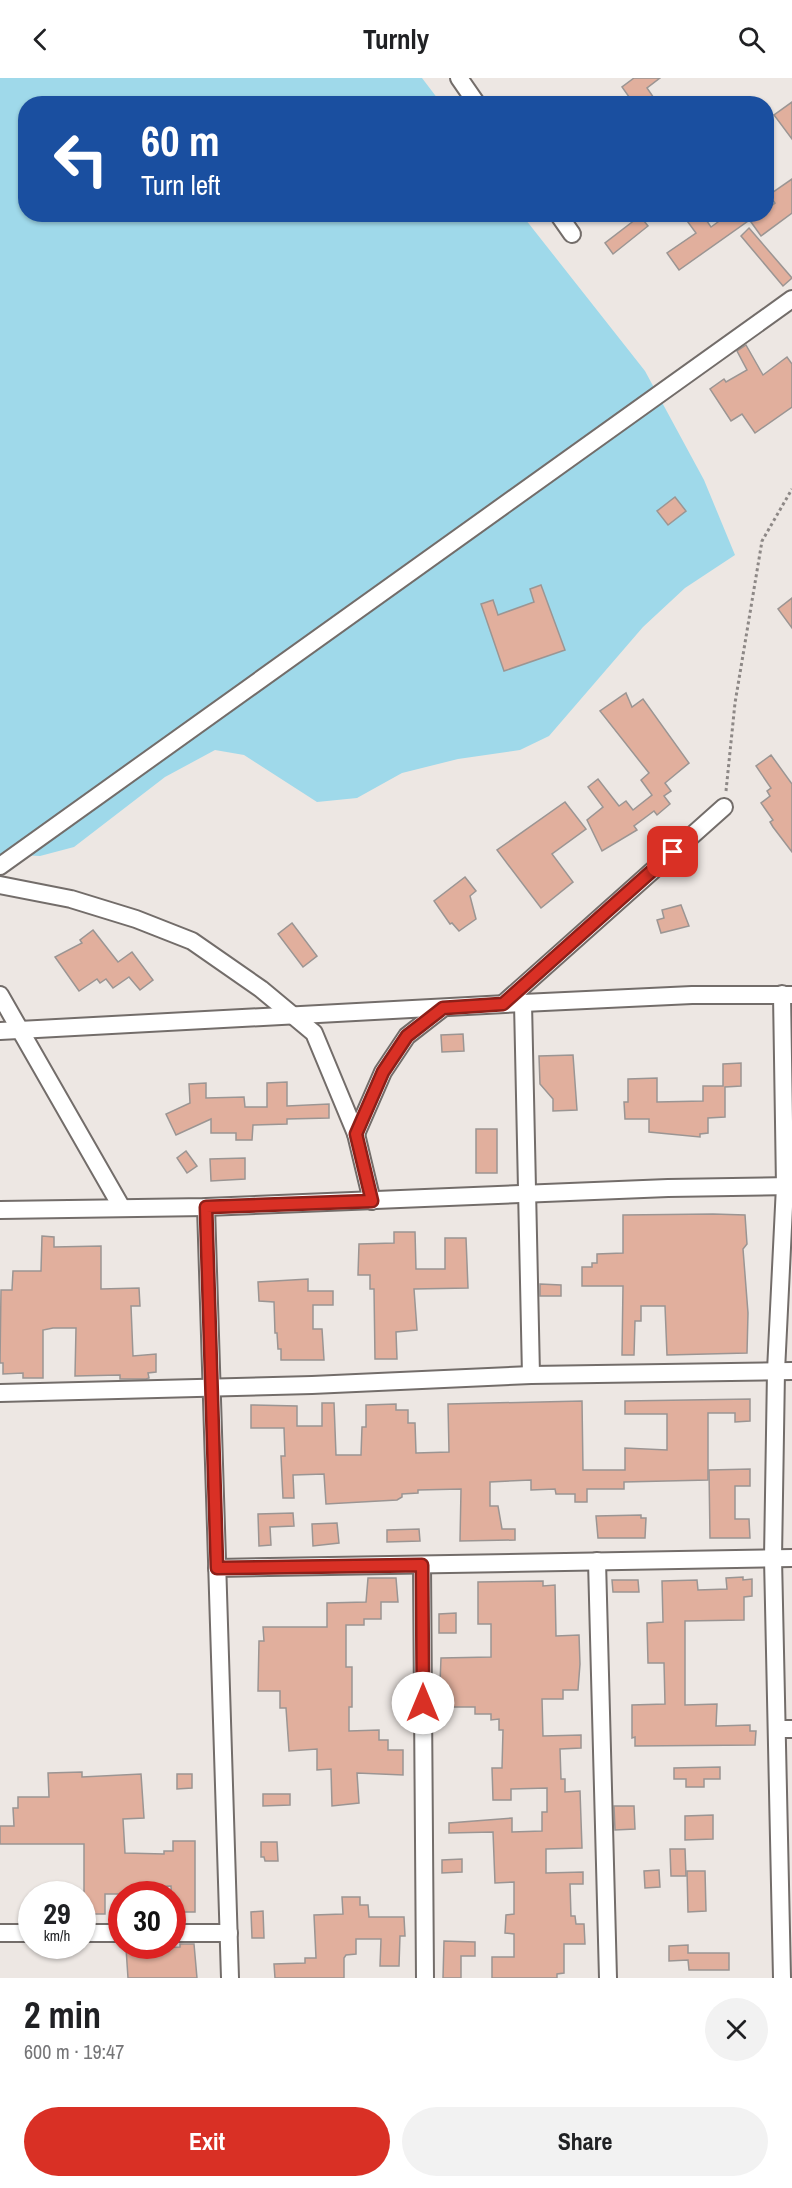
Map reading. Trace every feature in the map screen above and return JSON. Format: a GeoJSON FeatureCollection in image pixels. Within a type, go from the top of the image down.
{"type":"FeatureCollection","features":[{"type":"Feature","properties":{"kind":"street"},"geometry":{"type":"LineString","coordinates":[[459,78],[471,96]]}},
{"type":"Feature","properties":{"kind":"street"},"geometry":{"type":"LineString","coordinates":[[564,222],[572,234]]}},
{"type":"Feature","properties":{"kind":"street"},"geometry":{"type":"LineString","coordinates":[[0,866],[752,330],[792,299]]}},
{"type":"Feature","properties":{"kind":"street"},"geometry":{"type":"LineString","coordinates":[[503,1004],[724,807]]}},
{"type":"Feature","properties":{"kind":"street"},"geometry":{"type":"LineString","coordinates":[[0,885],[71,899],[136,919],[192,941],[261,989],[294,1016],[314,1033],[356,1134],[372,1201]]}},
{"type":"Feature","properties":{"kind":"street"},"geometry":{"type":"LineString","coordinates":[[0,1031],[523,1003],[787,994],[790,1183],[784,1371],[773,1558],[784,1729],[786,1908],[782,1978]]}},
{"type":"Feature","properties":{"kind":"street"},"geometry":{"type":"LineString","coordinates":[[0,995],[122,1208]]}},
{"type":"Feature","properties":{"kind":"street"},"geometry":{"type":"LineString","coordinates":[[523,1003],[531,1374]]}},
{"type":"Feature","properties":{"kind":"street"},"geometry":{"type":"LineString","coordinates":[[356,1134],[383,1072],[407,1036],[443,1008]]}},
{"type":"Feature","properties":{"kind":"street"},"geometry":{"type":"LineString","coordinates":[[0,1210],[206,1207],[790,1183]]}},
{"type":"Feature","properties":{"kind":"street"},"geometry":{"type":"LineString","coordinates":[[206,1207],[230,1978]]}},
{"type":"Feature","properties":{"kind":"street"},"geometry":{"type":"LineString","coordinates":[[0,1392],[312,1385],[531,1374],[784,1371]]}},
{"type":"Feature","properties":{"kind":"street"},"geometry":{"type":"LineString","coordinates":[[217,1568],[792,1558]]}},
{"type":"Feature","properties":{"kind":"street"},"geometry":{"type":"LineString","coordinates":[[597,1561],[608,1978]]}},
{"type":"Feature","properties":{"kind":"street"},"geometry":{"type":"LineString","coordinates":[[422,1565],[424,1978]]}},
{"type":"Feature","properties":{"kind":"street"},"geometry":{"type":"LineString","coordinates":[[0,1933],[18,1933]]}},
{"type":"Feature","properties":{"kind":"street"},"geometry":{"type":"LineString","coordinates":[[186,1933],[229,1933]]}},
{"type":"Feature","properties":{"kind":"path"},"geometry":{"type":"LineString","coordinates":[[724,807],[735,703],[762,541],[792,489]]}},
{"type":"Feature","properties":{"kind":"water"},"geometry":{"type":"Polygon","coordinates":[[[0,78],[422,78],[436,96],[18,96],[18,222],[528,222],[645,371],[704,480],[735,555],[685,588],[643,627],[549,736],[520,750],[458,759],[402,773],[357,798],[317,802],[244,755],[215,750],[165,777],[74,847],[40,856],[0,854],[0,78]]]}},
{"type":"Feature","properties":{"kind":"building"},"geometry":{"type":"Polygon","coordinates":[[[634,78],[660,78],[647,88],[652,96],[628,96],[622,87],[634,78]]]}},
{"type":"Feature","properties":{"kind":"building"},"geometry":{"type":"Polygon","coordinates":[[[792,102],[792,139],[774,115],[792,102]]]}},
{"type":"Feature","properties":{"kind":"building"},"geometry":{"type":"Polygon","coordinates":[[[792,179],[792,213],[761,236],[751,222],[774,222],[774,192],[792,179]]]}},
{"type":"Feature","properties":{"kind":"building"},"geometry":{"type":"Polygon","coordinates":[[[632,222],[645,222],[648,226],[613,254],[605,243],[632,222]]]}},
{"type":"Feature","properties":{"kind":"building"},"geometry":{"type":"Polygon","coordinates":[[[688,222],[708,222],[711,227],[718,222],[747,222],[679,270],[667,253],[696,233],[688,222]]]}},
{"type":"Feature","properties":{"kind":"building"},"geometry":{"type":"Polygon","coordinates":[[[749,228],[792,278],[783,286],[741,236],[749,228]]]}},
{"type":"Feature","properties":{"kind":"building"},"geometry":{"type":"Polygon","coordinates":[[[746,345],[763,375],[787,357],[792,364],[792,407],[755,433],[742,414],[731,421],[710,389],[724,379],[726,382],[747,370],[737,351],[746,345]]]}},
{"type":"Feature","properties":{"kind":"building"},"geometry":{"type":"Polygon","coordinates":[[[675,497],[686,511],[668,525],[657,511],[675,497]]]}},
{"type":"Feature","properties":{"kind":"building"},"geometry":{"type":"Polygon","coordinates":[[[541,585],[565,650],[504,671],[481,604],[493,600],[498,615],[534,602],[530,589],[541,585]]]}},
{"type":"Feature","properties":{"kind":"building"},"geometry":{"type":"Polygon","coordinates":[[[792,598],[792,628],[778,609],[792,598]]]}},
{"type":"Feature","properties":{"kind":"building"},"geometry":{"type":"Polygon","coordinates":[[[626,693],[632,707],[643,699],[689,763],[665,783],[671,791],[664,796],[670,804],[657,815],[654,811],[634,826],[637,830],[602,851],[587,820],[603,807],[588,787],[598,779],[619,806],[626,801],[633,810],[652,795],[641,780],[649,773],[600,711],[626,693]]]}},
{"type":"Feature","properties":{"kind":"building"},"geometry":{"type":"Polygon","coordinates":[[[771,755],[792,784],[792,852],[773,827],[770,822],[773,820],[761,803],[770,796],[767,791],[771,788],[756,766],[771,755]]]}},
{"type":"Feature","properties":{"kind":"building"},"geometry":{"type":"Polygon","coordinates":[[[565,802],[586,829],[552,854],[573,882],[541,908],[497,850],[565,802]]]}},
{"type":"Feature","properties":{"kind":"building"},"geometry":{"type":"Polygon","coordinates":[[[465,877],[476,891],[470,896],[476,919],[459,931],[452,923],[450,924],[434,901],[465,877]]]}},
{"type":"Feature","properties":{"kind":"building"},"geometry":{"type":"Polygon","coordinates":[[[681,905],[689,926],[661,933],[657,920],[664,918],[662,910],[681,905]]]}},
{"type":"Feature","properties":{"kind":"building"},"geometry":{"type":"Polygon","coordinates":[[[292,923],[317,956],[303,967],[278,934],[292,923]]]}},
{"type":"Feature","properties":{"kind":"building"},"geometry":{"type":"Polygon","coordinates":[[[93,930],[118,962],[132,952],[153,980],[140,990],[129,977],[113,988],[106,979],[100,983],[97,979],[79,991],[55,957],[82,943],[80,940],[93,930]]]}},
{"type":"Feature","properties":{"kind":"building"},"geometry":{"type":"Polygon","coordinates":[[[463,1034],[464,1051],[442,1052],[441,1035],[463,1034]]]}},
{"type":"Feature","properties":{"kind":"building"},"geometry":{"type":"Polygon","coordinates":[[[573,1055],[577,1110],[553,1111],[553,1099],[540,1084],[539,1056],[573,1055]]]}},
{"type":"Feature","properties":{"kind":"building"},"geometry":{"type":"Polygon","coordinates":[[[741,1063],[741,1086],[725,1087],[725,1117],[708,1118],[708,1133],[700,1134],[700,1137],[649,1132],[649,1119],[625,1119],[624,1102],[628,1102],[628,1079],[657,1078],[657,1102],[703,1101],[703,1086],[723,1086],[723,1064],[741,1063]]]}},
{"type":"Feature","properties":{"kind":"building"},"geometry":{"type":"Polygon","coordinates":[[[287,1082],[287,1106],[329,1104],[329,1118],[287,1119],[287,1124],[253,1125],[252,1140],[236,1140],[236,1133],[211,1133],[211,1119],[176,1135],[166,1114],[190,1103],[189,1084],[206,1083],[206,1098],[244,1097],[245,1107],[267,1107],[267,1083],[287,1082]]]}},
{"type":"Feature","properties":{"kind":"building"},"geometry":{"type":"Polygon","coordinates":[[[476,1129],[497,1129],[497,1173],[476,1173],[476,1129]]]}},
{"type":"Feature","properties":{"kind":"building"},"geometry":{"type":"Polygon","coordinates":[[[186,1151],[197,1166],[187,1173],[177,1158],[186,1151]]]}},
{"type":"Feature","properties":{"kind":"building"},"geometry":{"type":"Polygon","coordinates":[[[245,1158],[245,1179],[211,1181],[210,1159],[245,1158]]]}},
{"type":"Feature","properties":{"kind":"building"},"geometry":{"type":"Polygon","coordinates":[[[623,1215],[745,1215],[747,1244],[743,1249],[748,1313],[747,1353],[667,1355],[665,1306],[641,1306],[641,1321],[635,1321],[634,1355],[622,1355],[623,1286],[582,1286],[582,1267],[592,1267],[592,1263],[597,1263],[597,1254],[623,1253],[623,1215]]]}},
{"type":"Feature","properties":{"kind":"building"},"geometry":{"type":"Polygon","coordinates":[[[394,1232],[415,1232],[416,1269],[445,1269],[445,1238],[466,1238],[468,1288],[414,1289],[417,1330],[396,1332],[397,1359],[375,1359],[374,1289],[370,1289],[370,1275],[358,1275],[359,1244],[394,1243],[394,1232]]]}},
{"type":"Feature","properties":{"kind":"building"},"geometry":{"type":"Polygon","coordinates":[[[42,1236],[54,1237],[54,1247],[101,1246],[101,1289],[139,1288],[140,1306],[131,1306],[133,1356],[156,1354],[156,1372],[148,1373],[149,1378],[120,1379],[120,1375],[75,1376],[76,1328],[43,1330],[43,1378],[23,1378],[23,1373],[3,1374],[3,1363],[0,1363],[1,1290],[12,1290],[13,1271],[41,1271],[42,1236]]]}},
{"type":"Feature","properties":{"kind":"building"},"geometry":{"type":"Polygon","coordinates":[[[308,1279],[308,1291],[333,1291],[333,1305],[313,1305],[313,1329],[322,1329],[324,1360],[281,1360],[281,1349],[278,1349],[277,1333],[275,1333],[274,1302],[259,1301],[258,1282],[308,1279]]]}},
{"type":"Feature","properties":{"kind":"building"},"geometry":{"type":"Polygon","coordinates":[[[540,1284],[561,1285],[561,1296],[540,1296],[540,1284]]]}},
{"type":"Feature","properties":{"kind":"building"},"geometry":{"type":"Polygon","coordinates":[[[750,1399],[750,1421],[735,1422],[735,1413],[708,1413],[708,1480],[624,1482],[624,1489],[587,1489],[587,1502],[575,1502],[575,1494],[556,1494],[555,1489],[531,1490],[531,1480],[490,1482],[490,1506],[498,1506],[502,1529],[515,1529],[515,1540],[460,1541],[461,1489],[418,1490],[418,1493],[402,1494],[402,1497],[397,1500],[326,1504],[324,1474],[293,1475],[294,1498],[283,1498],[281,1456],[285,1456],[284,1428],[251,1428],[251,1405],[297,1406],[297,1426],[322,1426],[322,1403],[334,1403],[336,1455],[361,1455],[362,1427],[366,1427],[366,1405],[396,1404],[396,1410],[408,1410],[408,1423],[415,1423],[416,1453],[449,1452],[448,1404],[582,1401],[583,1470],[625,1470],[625,1448],[667,1450],[667,1414],[625,1414],[625,1401],[750,1399]]]}},
{"type":"Feature","properties":{"kind":"building"},"geometry":{"type":"Polygon","coordinates":[[[750,1469],[750,1486],[735,1486],[735,1519],[749,1519],[750,1538],[710,1538],[709,1470],[750,1469]]]}},
{"type":"Feature","properties":{"kind":"building"},"geometry":{"type":"Polygon","coordinates":[[[293,1513],[294,1526],[270,1527],[271,1545],[259,1546],[258,1514],[293,1513]]]}},
{"type":"Feature","properties":{"kind":"building"},"geometry":{"type":"Polygon","coordinates":[[[641,1515],[641,1518],[646,1518],[645,1538],[598,1538],[596,1516],[641,1515]]]}},
{"type":"Feature","properties":{"kind":"building"},"geometry":{"type":"Polygon","coordinates":[[[337,1523],[339,1543],[313,1546],[312,1524],[337,1523]]]}},
{"type":"Feature","properties":{"kind":"building"},"geometry":{"type":"Polygon","coordinates":[[[419,1529],[420,1541],[387,1542],[387,1530],[419,1529]]]}},
{"type":"Feature","properties":{"kind":"building"},"geometry":{"type":"Polygon","coordinates":[[[743,1577],[743,1580],[752,1579],[752,1596],[744,1597],[744,1620],[685,1621],[685,1705],[717,1704],[716,1726],[750,1725],[750,1731],[756,1731],[755,1745],[635,1746],[635,1737],[632,1738],[632,1705],[665,1704],[664,1663],[648,1663],[647,1623],[663,1622],[662,1581],[697,1580],[698,1590],[727,1589],[726,1578],[743,1577]]]}},
{"type":"Feature","properties":{"kind":"building"},"geometry":{"type":"Polygon","coordinates":[[[368,1578],[396,1578],[398,1602],[381,1602],[381,1619],[364,1619],[364,1625],[346,1625],[346,1667],[352,1667],[352,1707],[349,1707],[349,1731],[379,1730],[379,1740],[388,1740],[388,1750],[403,1750],[403,1775],[357,1773],[359,1803],[332,1806],[331,1769],[317,1770],[317,1749],[289,1751],[286,1708],[280,1708],[280,1691],[258,1691],[259,1641],[264,1641],[263,1627],[327,1627],[327,1603],[366,1602],[368,1578]]]}},
{"type":"Feature","properties":{"kind":"building"},"geometry":{"type":"Polygon","coordinates":[[[612,1580],[638,1580],[639,1592],[613,1592],[612,1580]]]}},
{"type":"Feature","properties":{"kind":"building"},"geometry":{"type":"Polygon","coordinates":[[[543,1581],[543,1586],[555,1585],[556,1636],[579,1635],[580,1664],[578,1690],[563,1690],[563,1699],[542,1699],[543,1736],[581,1735],[581,1748],[560,1749],[561,1779],[565,1779],[565,1792],[580,1791],[582,1848],[546,1849],[546,1873],[583,1872],[583,1884],[570,1884],[571,1916],[575,1916],[576,1924],[584,1924],[585,1944],[564,1944],[564,1973],[557,1974],[557,1978],[492,1978],[492,1957],[514,1957],[514,1934],[505,1933],[506,1915],[514,1914],[514,1882],[495,1883],[493,1832],[449,1833],[449,1823],[512,1818],[512,1832],[542,1831],[542,1812],[547,1812],[547,1788],[511,1789],[511,1800],[493,1800],[492,1768],[502,1768],[503,1730],[499,1730],[499,1719],[491,1720],[491,1714],[475,1714],[475,1707],[439,1707],[441,1658],[491,1657],[491,1624],[478,1624],[478,1582],[543,1581]]]}},
{"type":"Feature","properties":{"kind":"building"},"geometry":{"type":"Polygon","coordinates":[[[456,1613],[456,1633],[439,1633],[439,1614],[456,1613]]]}},
{"type":"Feature","properties":{"kind":"building"},"geometry":{"type":"Polygon","coordinates":[[[720,1767],[720,1779],[704,1779],[704,1787],[686,1787],[686,1779],[674,1779],[674,1768],[720,1767]]]}},
{"type":"Feature","properties":{"kind":"building"},"geometry":{"type":"Polygon","coordinates":[[[82,1772],[82,1777],[141,1774],[144,1818],[123,1819],[125,1853],[164,1854],[164,1851],[173,1851],[173,1841],[195,1841],[195,1912],[186,1912],[186,1881],[108,1881],[108,1894],[105,1894],[105,1914],[96,1914],[96,1881],[84,1881],[84,1844],[0,1844],[0,1826],[14,1826],[13,1808],[18,1808],[18,1797],[49,1797],[48,1773],[82,1772]]]}},
{"type":"Feature","properties":{"kind":"building"},"geometry":{"type":"Polygon","coordinates":[[[177,1774],[192,1774],[192,1788],[177,1789],[177,1774]]]}},
{"type":"Feature","properties":{"kind":"building"},"geometry":{"type":"Polygon","coordinates":[[[263,1794],[290,1794],[290,1805],[263,1806],[263,1794]]]}},
{"type":"Feature","properties":{"kind":"building"},"geometry":{"type":"Polygon","coordinates":[[[614,1806],[634,1806],[635,1829],[615,1830],[614,1806]]]}},
{"type":"Feature","properties":{"kind":"building"},"geometry":{"type":"Polygon","coordinates":[[[713,1815],[713,1839],[685,1840],[685,1816],[713,1815]]]}},
{"type":"Feature","properties":{"kind":"building"},"geometry":{"type":"Polygon","coordinates":[[[261,1842],[277,1842],[278,1861],[265,1861],[264,1857],[261,1857],[261,1842]]]}},
{"type":"Feature","properties":{"kind":"building"},"geometry":{"type":"Polygon","coordinates":[[[670,1849],[685,1849],[686,1876],[671,1876],[670,1849]]]}},
{"type":"Feature","properties":{"kind":"building"},"geometry":{"type":"Polygon","coordinates":[[[462,1859],[462,1872],[442,1873],[442,1860],[462,1859]]]}},
{"type":"Feature","properties":{"kind":"building"},"geometry":{"type":"Polygon","coordinates":[[[659,1870],[660,1887],[645,1888],[644,1871],[659,1870]]]}},
{"type":"Feature","properties":{"kind":"building"},"geometry":{"type":"Polygon","coordinates":[[[687,1871],[705,1871],[706,1911],[688,1912],[687,1871]]]}},
{"type":"Feature","properties":{"kind":"building"},"geometry":{"type":"Polygon","coordinates":[[[342,1897],[360,1897],[360,1905],[368,1905],[369,1917],[404,1917],[405,1936],[400,1936],[399,1966],[380,1966],[381,1939],[356,1939],[356,1954],[346,1955],[344,1958],[344,1978],[275,1978],[274,1964],[305,1963],[305,1958],[316,1958],[314,1915],[343,1914],[342,1897]]]}},
{"type":"Feature","properties":{"kind":"building"},"geometry":{"type":"Polygon","coordinates":[[[263,1911],[264,1938],[252,1938],[251,1912],[263,1911]]]}},
{"type":"Feature","properties":{"kind":"building"},"geometry":{"type":"Polygon","coordinates":[[[444,1941],[475,1942],[475,1956],[461,1956],[461,1978],[443,1978],[444,1941]]]}},
{"type":"Feature","properties":{"kind":"building"},"geometry":{"type":"Polygon","coordinates":[[[186,1944],[194,1944],[197,1978],[128,1978],[127,1959],[186,1959],[186,1944]]]}},
{"type":"Feature","properties":{"kind":"building"},"geometry":{"type":"Polygon","coordinates":[[[688,1945],[688,1953],[729,1953],[729,1970],[689,1970],[688,1960],[669,1961],[669,1946],[688,1945]]]}},
{"type":"Feature","properties":{"kind":"route"},"geometry":{"type":"LineString","coordinates":[[423,1703],[422,1565],[217,1568],[206,1207],[372,1201],[356,1134],[383,1072],[407,1036],[443,1008],[503,1004],[673,852]]}}]}
